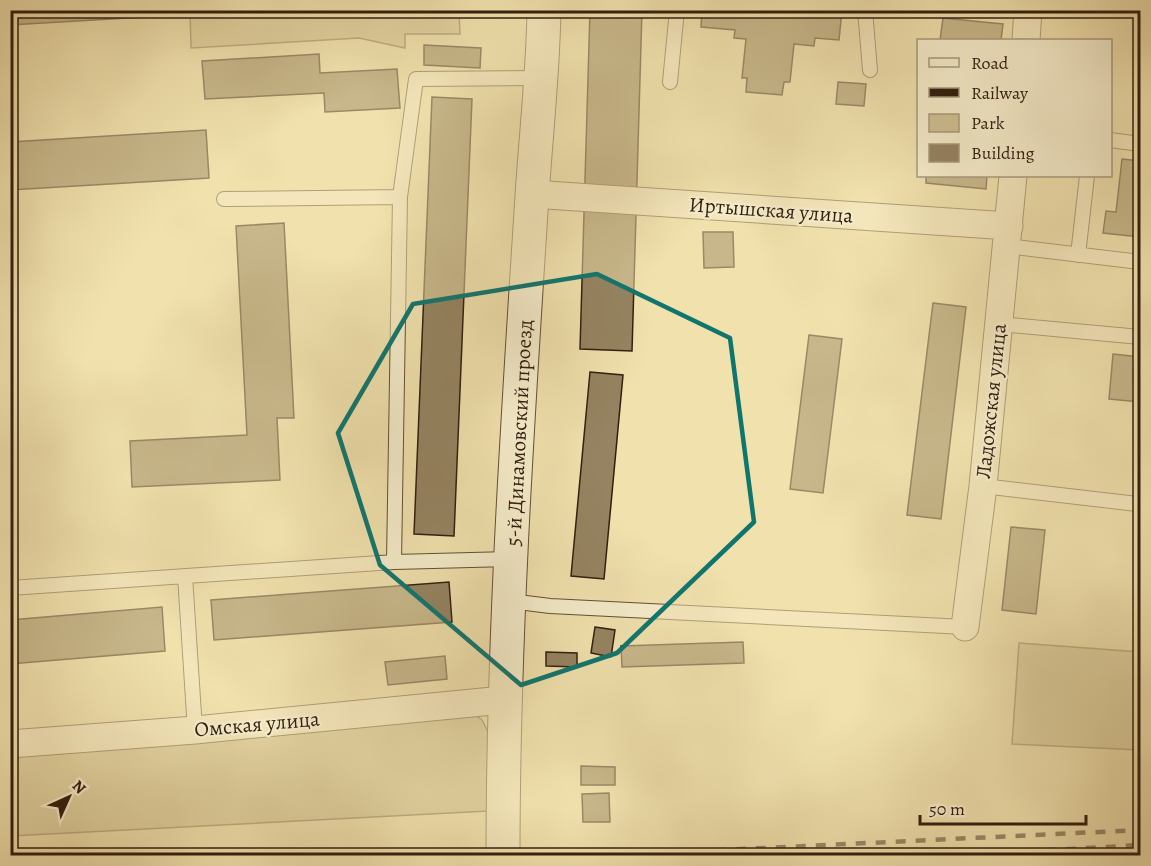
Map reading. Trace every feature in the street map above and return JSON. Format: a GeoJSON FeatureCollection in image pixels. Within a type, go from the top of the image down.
{"type":"FeatureCollection","features":[{"type":"Feature","properties":{"kind":"street","name":"5-й Динамовский проезд"},"geometry":{"type":"LineString","coordinates":[[503,855],[503,700],[532,194],[543,78],[544,10]]}},
{"type":"Feature","properties":{"kind":"street"},"geometry":{"type":"LineString","coordinates":[[1026,39],[1028,10]]}},
{"type":"Feature","properties":{"kind":"street","name":"Ладожская улица"},"geometry":{"type":"LineString","coordinates":[[965,627],[982,486],[1013,177]]}},
{"type":"Feature","properties":{"kind":"street","name":"Иртышская улица"},"geometry":{"type":"LineString","coordinates":[[532,194],[1008,236]]}},
{"type":"Feature","properties":{"kind":"street","name":"Омская улица"},"geometry":{"type":"LineString","coordinates":[[10,744],[195,730],[503,700]]}},
{"type":"Feature","properties":{"kind":"lane"},"geometry":{"type":"LineString","coordinates":[[670,82],[677,10]]}},
{"type":"Feature","properties":{"kind":"lane"},"geometry":{"type":"LineString","coordinates":[[865,10],[870,70]]}},
{"type":"Feature","properties":{"kind":"lane"},"geometry":{"type":"LineString","coordinates":[[394,562],[400,197],[416,79],[543,78]]}},
{"type":"Feature","properties":{"kind":"lane"},"geometry":{"type":"LineString","coordinates":[[1112,140],[1140,144]]}},
{"type":"Feature","properties":{"kind":"lane"},"geometry":{"type":"LineString","coordinates":[[1078,255],[1087,177]]}},
{"type":"Feature","properties":{"kind":"lane"},"geometry":{"type":"LineString","coordinates":[[224,199],[400,197]]}},
{"type":"Feature","properties":{"kind":"lane"},"geometry":{"type":"LineString","coordinates":[[1008,236],[1078,255],[1140,262]]}},
{"type":"Feature","properties":{"kind":"lane"},"geometry":{"type":"LineString","coordinates":[[999,324],[1140,337]]}},
{"type":"Feature","properties":{"kind":"lane"},"geometry":{"type":"LineString","coordinates":[[982,486],[1137,504],[1140,501]]}},
{"type":"Feature","properties":{"kind":"lane"},"geometry":{"type":"LineString","coordinates":[[10,588],[394,562],[512,559]]}},
{"type":"Feature","properties":{"kind":"lane"},"geometry":{"type":"LineString","coordinates":[[185,576],[195,730]]}},
{"type":"Feature","properties":{"kind":"lane"},"geometry":{"type":"LineString","coordinates":[[510,601],[550,606],[965,627]]}},
{"type":"Feature","properties":{"kind":"highlighted area"},"geometry":{"type":"Polygon","coordinates":[[[597,274],[730,338],[754,522],[617,653],[521,685],[380,565],[338,433],[413,304],[597,274]]]}},
{"type":"Feature","properties":{"kind":"green space"},"geometry":{"type":"Polygon","coordinates":[[[190,11],[459,11],[460,34],[405,34],[405,48],[359,38],[191,48],[190,11]]]}},
{"type":"Feature","properties":{"kind":"green space"},"geometry":{"type":"Polygon","coordinates":[[[1019,643],[1140,652],[1140,750],[1012,744],[1019,643]]]}},
{"type":"Feature","properties":{"kind":"green space"},"geometry":{"type":"Polygon","coordinates":[[[472,713],[482,720],[489,734],[488,811],[11,836],[11,756],[472,713]]]}},
{"type":"Feature","properties":{"kind":"building"},"geometry":{"type":"Polygon","coordinates":[[[10,10],[145,10],[145,17],[10,25],[10,10]]]}},
{"type":"Feature","properties":{"kind":"building"},"geometry":{"type":"Polygon","coordinates":[[[590,10],[642,10],[632,351],[580,349],[590,10]]]}},
{"type":"Feature","properties":{"kind":"building"},"geometry":{"type":"Polygon","coordinates":[[[702,10],[842,10],[839,40],[815,38],[814,46],[794,44],[790,82],[784,82],[782,95],[746,92],[747,78],[742,78],[746,39],[734,38],[735,30],[701,27],[702,10]]]}},
{"type":"Feature","properties":{"kind":"building"},"geometry":{"type":"Polygon","coordinates":[[[943,18],[1003,24],[1001,39],[940,39],[943,18]]]}},
{"type":"Feature","properties":{"kind":"building"},"geometry":{"type":"Polygon","coordinates":[[[424,45],[481,48],[480,68],[424,65],[424,45]]]}},
{"type":"Feature","properties":{"kind":"building"},"geometry":{"type":"Polygon","coordinates":[[[319,54],[320,73],[397,69],[400,108],[325,112],[324,93],[205,99],[202,61],[319,54]]]}},
{"type":"Feature","properties":{"kind":"building"},"geometry":{"type":"Polygon","coordinates":[[[838,82],[866,84],[864,106],[836,104],[838,82]]]}},
{"type":"Feature","properties":{"kind":"building"},"geometry":{"type":"Polygon","coordinates":[[[432,97],[472,99],[454,536],[414,534],[432,97]]]}},
{"type":"Feature","properties":{"kind":"building"},"geometry":{"type":"Polygon","coordinates":[[[206,130],[209,178],[10,190],[10,142],[206,130]]]}},
{"type":"Feature","properties":{"kind":"building"},"geometry":{"type":"Polygon","coordinates":[[[1122,159],[1140,161],[1140,237],[1103,233],[1106,211],[1116,212],[1122,159]]]}},
{"type":"Feature","properties":{"kind":"building"},"geometry":{"type":"Polygon","coordinates":[[[926,177],[987,177],[986,189],[926,183],[926,177]]]}},
{"type":"Feature","properties":{"kind":"building"},"geometry":{"type":"Polygon","coordinates":[[[284,223],[294,418],[277,418],[280,480],[132,487],[130,441],[247,435],[236,226],[284,223]]]}},
{"type":"Feature","properties":{"kind":"building"},"geometry":{"type":"Polygon","coordinates":[[[703,232],[733,232],[734,267],[704,268],[703,232]]]}},
{"type":"Feature","properties":{"kind":"building"},"geometry":{"type":"Polygon","coordinates":[[[933,303],[966,307],[941,519],[907,515],[933,303]]]}},
{"type":"Feature","properties":{"kind":"building"},"geometry":{"type":"Polygon","coordinates":[[[809,335],[842,339],[823,493],[790,489],[809,335]]]}},
{"type":"Feature","properties":{"kind":"building"},"geometry":{"type":"Polygon","coordinates":[[[1113,354],[1140,357],[1140,402],[1109,399],[1113,354]]]}},
{"type":"Feature","properties":{"kind":"building"},"geometry":{"type":"Polygon","coordinates":[[[590,372],[623,375],[604,579],[571,576],[590,372]]]}},
{"type":"Feature","properties":{"kind":"building"},"geometry":{"type":"Polygon","coordinates":[[[1011,527],[1045,530],[1036,614],[1002,610],[1011,527]]]}},
{"type":"Feature","properties":{"kind":"building"},"geometry":{"type":"Polygon","coordinates":[[[449,582],[452,622],[214,640],[211,600],[449,582]]]}},
{"type":"Feature","properties":{"kind":"building"},"geometry":{"type":"Polygon","coordinates":[[[162,607],[165,651],[10,664],[10,620],[162,607]]]}},
{"type":"Feature","properties":{"kind":"building"},"geometry":{"type":"Polygon","coordinates":[[[595,627],[615,630],[611,657],[591,653],[595,627]]]}},
{"type":"Feature","properties":{"kind":"building"},"geometry":{"type":"Polygon","coordinates":[[[743,642],[744,663],[622,667],[621,646],[743,642]]]}},
{"type":"Feature","properties":{"kind":"building"},"geometry":{"type":"Polygon","coordinates":[[[546,652],[577,653],[577,667],[546,666],[546,652]]]}},
{"type":"Feature","properties":{"kind":"building"},"geometry":{"type":"Polygon","coordinates":[[[445,656],[447,679],[388,685],[385,662],[445,656]]]}},
{"type":"Feature","properties":{"kind":"building"},"geometry":{"type":"Polygon","coordinates":[[[581,766],[615,767],[615,785],[581,785],[581,766]]]}},
{"type":"Feature","properties":{"kind":"building"},"geometry":{"type":"Polygon","coordinates":[[[609,793],[610,822],[583,822],[582,794],[609,793]]]}},
{"type":"Feature","properties":{"kind":"railway"},"geometry":{"type":"LineString","coordinates":[[596,856],[1140,830]]}},
{"type":"Feature","properties":{"kind":"railway"},"geometry":{"type":"LineString","coordinates":[[946,856],[1140,845]]}}]}
